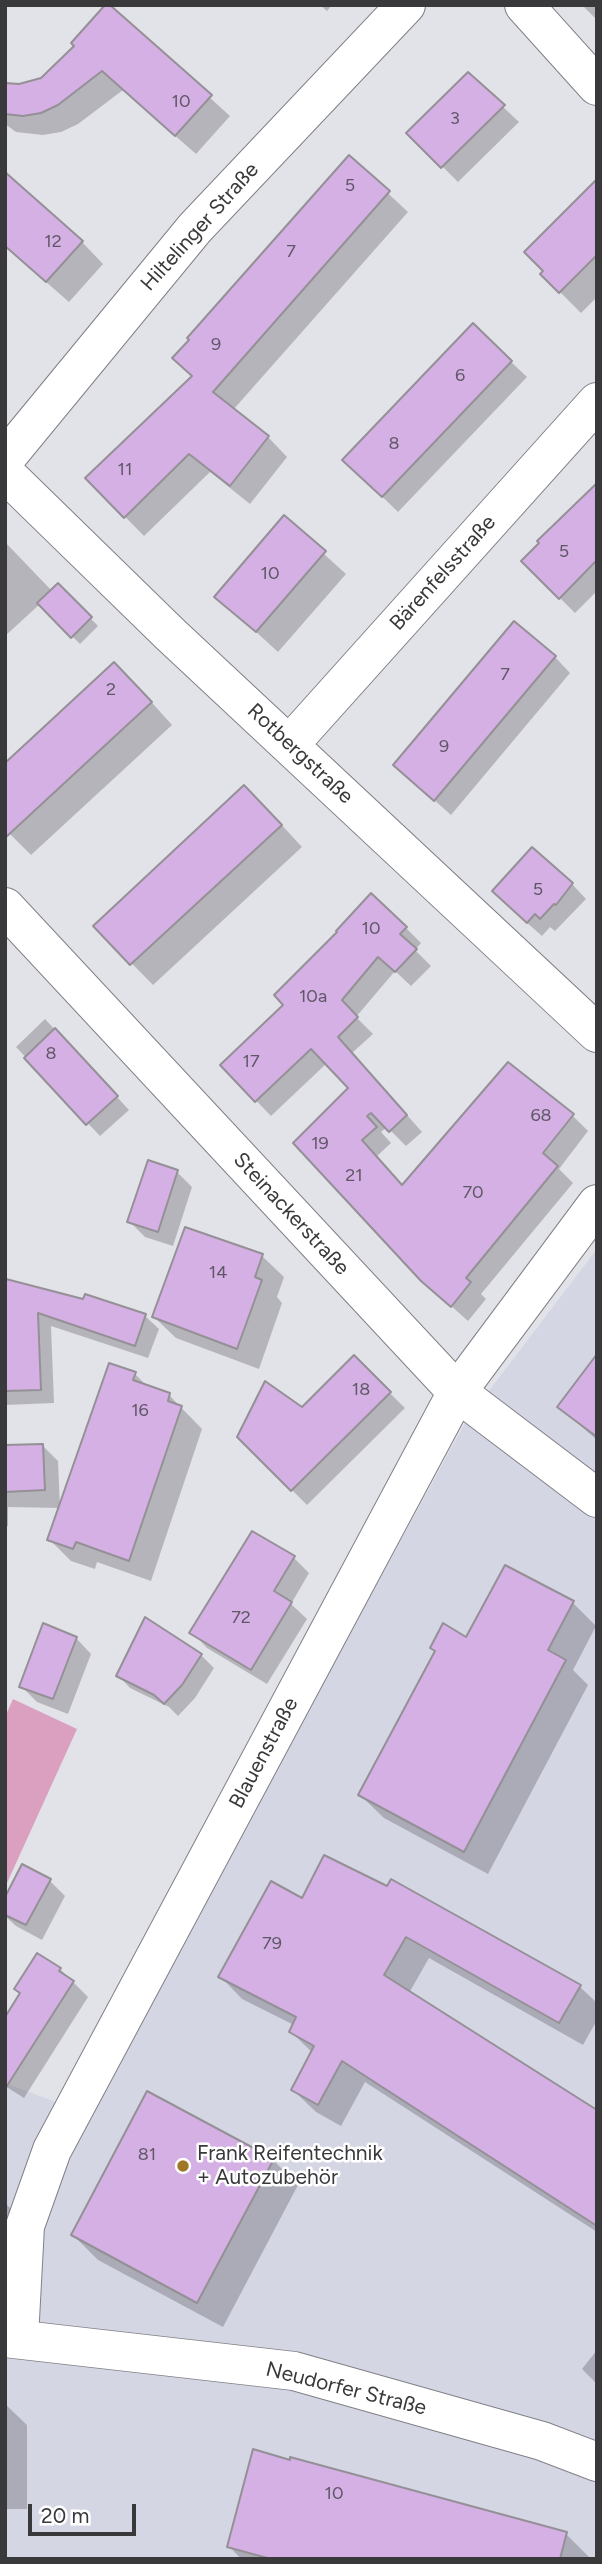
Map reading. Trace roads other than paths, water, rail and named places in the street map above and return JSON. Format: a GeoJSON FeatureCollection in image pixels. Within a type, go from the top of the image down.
{"type":"FeatureCollection","features":[{"type":"Feature","properties":{"kind":"street","name":"Hiltelinger Straße"},"geometry":{"type":"LineString","coordinates":[[5,459],[195,228],[406,5]]}},
{"type":"Feature","properties":{"kind":"street"},"geometry":{"type":"LineString","coordinates":[[524,5],[597,86]]}},
{"type":"Feature","properties":{"kind":"street","name":"Bärenfelsstraße"},"geometry":{"type":"LineString","coordinates":[[290,744],[597,402]]}},
{"type":"Feature","properties":{"kind":"street","name":"Rotbergstraße"},"geometry":{"type":"LineString","coordinates":[[5,473],[170,634],[597,1033]]}},
{"type":"Feature","properties":{"kind":"street","name":"Steinackerstraße"},"geometry":{"type":"LineString","coordinates":[[5,907],[457,1392],[597,1498]]}},
{"type":"Feature","properties":{"kind":"street","name":"Blauenstraße"},"geometry":{"type":"LineString","coordinates":[[12,2338],[25,2226],[52,2150],[457,1392],[597,1204]]}},
{"type":"Feature","properties":{"kind":"street","name":"Neudorfer Straße"},"geometry":{"type":"LineString","coordinates":[[12,2338],[293,2371],[542,2441],[597,2462]]}},
{"type":"Feature","properties":{"kind":"place","name":"Frank Reifentechnik + Autozubehör"},"geometry":{"type":"Point","coordinates":[183,2166]}}]}
